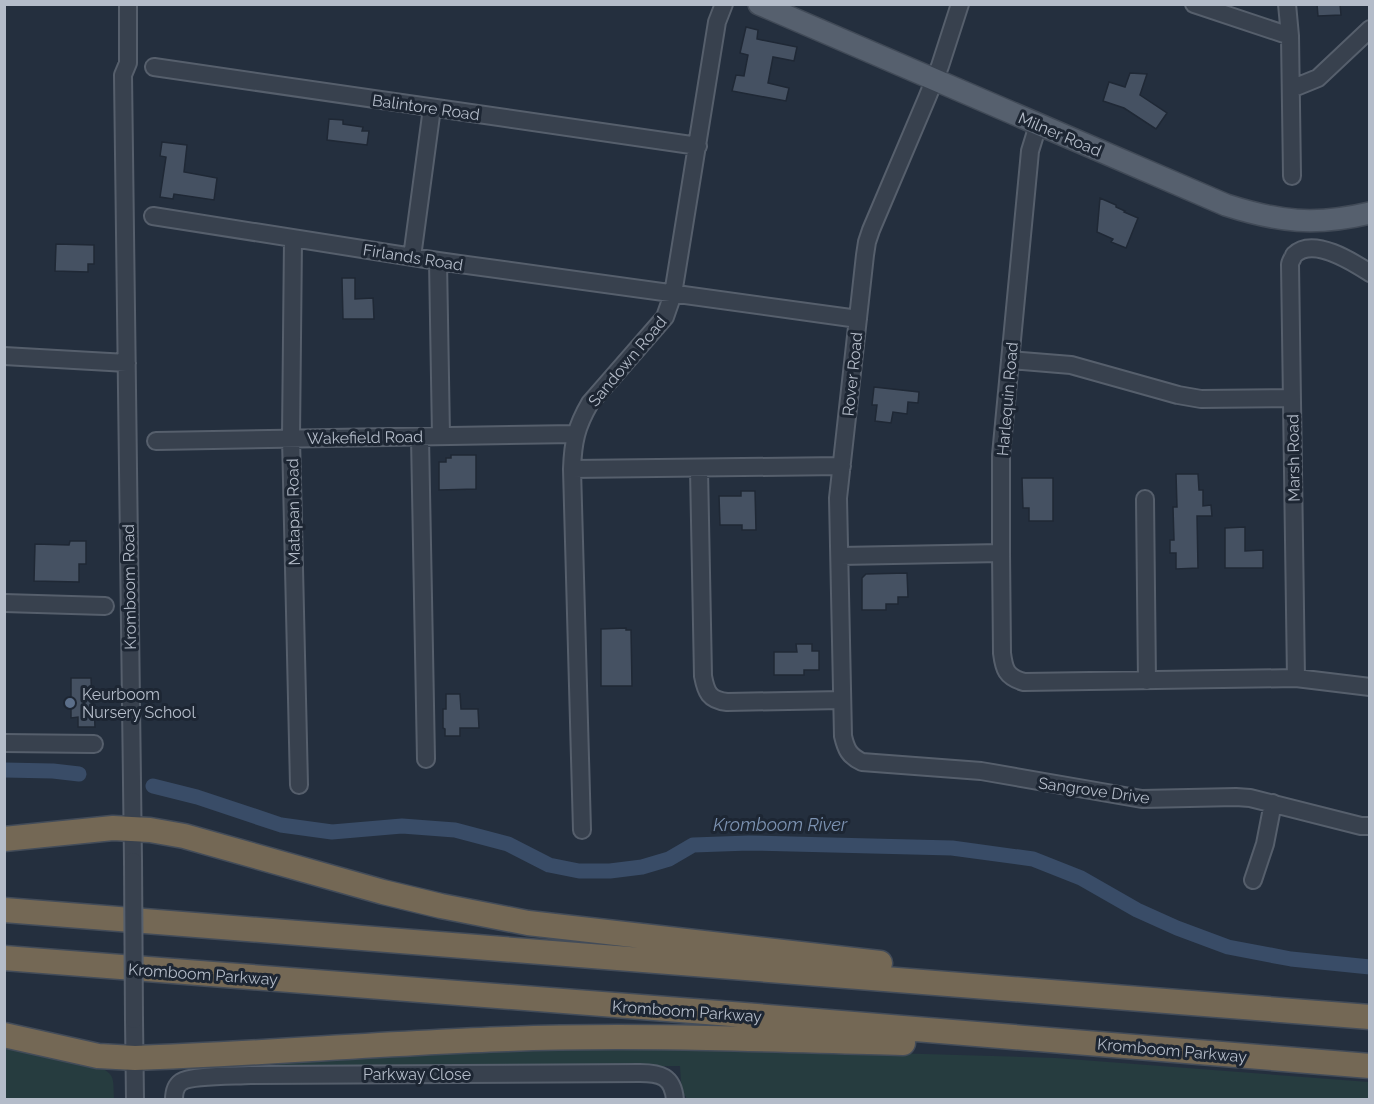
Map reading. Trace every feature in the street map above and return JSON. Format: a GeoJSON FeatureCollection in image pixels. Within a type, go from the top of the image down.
{"type":"FeatureCollection","features":[{"type":"Feature","properties":{"kind":"highway"},"geometry":{"type":"LineString","coordinates":[[4,838],[113,828],[132,817],[150,830],[169,833],[383,892],[528,923],[1050,981],[1076,994]]}},
{"type":"Feature","properties":{"kind":"highway"},"geometry":{"type":"LineString","coordinates":[[4,910],[1370,1017]]}},
{"type":"Feature","properties":{"kind":"highway","name":"Kromboom Parkway"},"geometry":{"type":"LineString","coordinates":[[4,958],[1370,1066]]}},
{"type":"Feature","properties":{"kind":"highway"},"geometry":{"type":"LineString","coordinates":[[4,1035],[98,1056],[135,1058],[579,1037],[1182,1051]]}},
{"type":"Feature","properties":{"kind":"main road","name":"Milner Road"},"geometry":{"type":"LineString","coordinates":[[759,4],[1226,205],[1261,216],[1294,221],[1315,221],[1370,213]]}},
{"type":"Feature","properties":{"kind":"street","name":"Kromboom Road"},"geometry":{"type":"LineString","coordinates":[[116,4],[118,63],[123,75],[135,1100]]}},
{"type":"Feature","properties":{"kind":"street","name":"Kromboom Road"},"geometry":{"type":"LineString","coordinates":[[123,75],[128,63],[128,4]]}},
{"type":"Feature","properties":{"kind":"street","name":"Sandown Road"},"geometry":{"type":"LineString","coordinates":[[582,830],[572,469],[575,434],[594,398],[665,317],[673,294],[717,22],[724,4]]}},
{"type":"Feature","properties":{"kind":"street","name":"Rover Road"},"geometry":{"type":"LineString","coordinates":[[854,758],[848,752],[843,736],[838,498],[867,242],[934,80],[960,4]]}},
{"type":"Feature","properties":{"kind":"street"},"geometry":{"type":"LineString","coordinates":[[1194,4],[1290,36]]}},
{"type":"Feature","properties":{"kind":"street"},"geometry":{"type":"LineString","coordinates":[[1287,4],[1290,36],[1292,176]]}},
{"type":"Feature","properties":{"kind":"street"},"geometry":{"type":"LineString","coordinates":[[1291,89],[1318,78],[1370,29]]}},
{"type":"Feature","properties":{"kind":"street","name":"Balintore Road"},"geometry":{"type":"LineString","coordinates":[[154,67],[698,146]]}},
{"type":"Feature","properties":{"kind":"street"},"geometry":{"type":"LineString","coordinates":[[412,257],[432,108]]}},
{"type":"Feature","properties":{"kind":"street","name":"Harlequin Road"},"geometry":{"type":"LineString","coordinates":[[1038,125],[1030,151],[1001,455],[1002,653],[1004,666],[1009,674],[1024,682],[1147,681]]}},
{"type":"Feature","properties":{"kind":"street","name":"Firlands Road"},"geometry":{"type":"LineString","coordinates":[[153,216],[438,261],[858,319]]}},
{"type":"Feature","properties":{"kind":"street","name":"Matapan Road"},"geometry":{"type":"LineString","coordinates":[[293,239],[291,438],[299,785]]}},
{"type":"Feature","properties":{"kind":"street","name":"Marsh Road"},"geometry":{"type":"LineString","coordinates":[[1296,678],[1290,264],[1294,255],[1308,249],[1318,249],[1342,255],[1370,273]]}},
{"type":"Feature","properties":{"kind":"street"},"geometry":{"type":"LineString","coordinates":[[438,261],[441,436]]}},
{"type":"Feature","properties":{"kind":"street"},"geometry":{"type":"LineString","coordinates":[[4,356],[127,363]]}},
{"type":"Feature","properties":{"kind":"street"},"geometry":{"type":"LineString","coordinates":[[1010,360],[1071,365],[1191,398],[1292,398]]}},
{"type":"Feature","properties":{"kind":"street","name":"Wakefield Road"},"geometry":{"type":"LineString","coordinates":[[156,441],[575,434]]}},
{"type":"Feature","properties":{"kind":"street"},"geometry":{"type":"LineString","coordinates":[[420,437],[426,759]]}},
{"type":"Feature","properties":{"kind":"street"},"geometry":{"type":"LineString","coordinates":[[572,469],[842,466]]}},
{"type":"Feature","properties":{"kind":"street"},"geometry":{"type":"LineString","coordinates":[[699,468],[705,687],[717,701],[727,702],[842,700]]}},
{"type":"Feature","properties":{"kind":"street"},"geometry":{"type":"LineString","coordinates":[[1145,499],[1147,681],[1296,678],[1370,687]]}},
{"type":"Feature","properties":{"kind":"street"},"geometry":{"type":"LineString","coordinates":[[840,556],[1001,553]]}},
{"type":"Feature","properties":{"kind":"street"},"geometry":{"type":"LineString","coordinates":[[4,603],[105,606]]}},
{"type":"Feature","properties":{"kind":"street"},"geometry":{"type":"LineString","coordinates":[[4,742],[94,744]]}},
{"type":"Feature","properties":{"kind":"street","name":"Sangrove Drive"},"geometry":{"type":"LineString","coordinates":[[854,758],[862,762],[981,771],[1130,798],[1250,798],[1361,826],[1370,826]]}},
{"type":"Feature","properties":{"kind":"street"},"geometry":{"type":"LineString","coordinates":[[1253,880],[1265,844],[1273,803]]}},
{"type":"Feature","properties":{"kind":"street","name":"Parkway Close"},"geometry":{"type":"LineString","coordinates":[[174,1100],[175,1090],[180,1083],[189,1079],[250,1075],[652,1073],[662,1076],[673,1091]]}},
{"type":"Feature","properties":{"kind":"green space"},"geometry":{"type":"Polygon","coordinates":[[[5,1045],[100,1068],[112,1077],[114,1099],[5,1100],[5,1045]]]}},
{"type":"Feature","properties":{"kind":"green space"},"geometry":{"type":"Polygon","coordinates":[[[658,1046],[1056,1058],[1369,1082],[1370,1099],[686,1100],[686,1096],[682,1096],[680,1066],[277,1069],[277,1063],[515,1047],[658,1046]]]}},
{"type":"Feature","properties":{"kind":"water"},"geometry":{"type":"Polygon","coordinates":[[[1335,958],[1369,962],[1369,972],[1334,968],[1335,958]]]}},
{"type":"Feature","properties":{"kind":"building"},"geometry":{"type":"Polygon","coordinates":[[[1317,4],[1340,4],[1341,15],[1318,16],[1317,4]]]}},
{"type":"Feature","properties":{"kind":"building"},"geometry":{"type":"Polygon","coordinates":[[[746,27],[758,30],[757,39],[797,47],[794,61],[773,57],[768,83],[789,88],[786,101],[732,91],[736,75],[744,76],[748,55],[740,53],[746,27]]]}},
{"type":"Feature","properties":{"kind":"building"},"geometry":{"type":"Polygon","coordinates":[[[1130,73],[1147,74],[1140,95],[1167,113],[1156,129],[1124,108],[1103,101],[1109,82],[1125,87],[1130,73]]]}},
{"type":"Feature","properties":{"kind":"building"},"geometry":{"type":"Polygon","coordinates":[[[329,119],[343,120],[343,124],[363,127],[362,131],[369,131],[367,145],[327,140],[329,119]]]}},
{"type":"Feature","properties":{"kind":"building"},"geometry":{"type":"Polygon","coordinates":[[[162,142],[187,145],[184,172],[217,178],[214,200],[174,194],[173,199],[160,197],[166,157],[160,156],[162,142]]]}},
{"type":"Feature","properties":{"kind":"building"},"geometry":{"type":"Polygon","coordinates":[[[1100,198],[1138,218],[1126,248],[1111,242],[1113,239],[1097,232],[1100,198]]]}},
{"type":"Feature","properties":{"kind":"building"},"geometry":{"type":"Polygon","coordinates":[[[56,244],[94,245],[94,264],[88,264],[88,272],[55,271],[56,244]]]}},
{"type":"Feature","properties":{"kind":"building"},"geometry":{"type":"Polygon","coordinates":[[[342,278],[355,278],[355,299],[373,298],[374,319],[343,319],[342,278]]]}},
{"type":"Feature","properties":{"kind":"building"},"geometry":{"type":"Polygon","coordinates":[[[874,387],[919,392],[918,403],[908,402],[907,414],[893,412],[891,423],[875,421],[877,405],[872,405],[874,387]]]}},
{"type":"Feature","properties":{"kind":"building"},"geometry":{"type":"Polygon","coordinates":[[[451,455],[476,455],[476,489],[439,490],[439,462],[446,462],[446,458],[451,458],[451,455]]]}},
{"type":"Feature","properties":{"kind":"building"},"geometry":{"type":"Polygon","coordinates":[[[1176,474],[1198,474],[1199,490],[1203,490],[1203,506],[1211,505],[1212,516],[1197,516],[1198,568],[1176,569],[1176,553],[1170,553],[1170,540],[1174,540],[1173,507],[1177,507],[1176,474]]]}},
{"type":"Feature","properties":{"kind":"building"},"geometry":{"type":"Polygon","coordinates":[[[1022,478],[1053,478],[1053,521],[1029,521],[1029,508],[1023,508],[1022,478]]]}},
{"type":"Feature","properties":{"kind":"building"},"geometry":{"type":"Polygon","coordinates":[[[741,491],[755,491],[756,530],[742,530],[742,525],[720,525],[719,496],[741,496],[741,491]]]}},
{"type":"Feature","properties":{"kind":"building"},"geometry":{"type":"Polygon","coordinates":[[[1245,527],[1245,551],[1263,550],[1263,568],[1225,568],[1225,528],[1245,527]]]}},
{"type":"Feature","properties":{"kind":"building"},"geometry":{"type":"Polygon","coordinates":[[[70,541],[86,541],[86,564],[79,564],[79,582],[34,581],[35,544],[69,545],[70,541]]]}},
{"type":"Feature","properties":{"kind":"building"},"geometry":{"type":"Polygon","coordinates":[[[907,573],[908,597],[898,597],[898,604],[886,604],[886,610],[862,610],[862,578],[866,574],[907,573]]]}},
{"type":"Feature","properties":{"kind":"building"},"geometry":{"type":"Polygon","coordinates":[[[626,628],[626,630],[631,630],[632,686],[601,686],[601,629],[626,628]]]}},
{"type":"Feature","properties":{"kind":"building"},"geometry":{"type":"Polygon","coordinates":[[[796,644],[812,644],[812,651],[819,651],[819,670],[804,670],[804,675],[774,675],[774,652],[797,652],[796,644]]]}},
{"type":"Feature","properties":{"kind":"building"},"geometry":{"type":"Polygon","coordinates":[[[71,678],[91,678],[95,727],[78,727],[78,717],[71,718],[71,678]]]}},
{"type":"Feature","properties":{"kind":"building"},"geometry":{"type":"Polygon","coordinates":[[[446,694],[460,694],[461,709],[478,709],[479,728],[460,728],[460,736],[445,736],[443,709],[446,709],[446,694]]]}},
{"type":"Feature","properties":{"kind":"waterway","name":"Kromboom River"},"geometry":{"type":"LineString","coordinates":[[4,770],[79,774]]}},
{"type":"Feature","properties":{"kind":"waterway","name":"Kromboom River"},"geometry":{"type":"LineString","coordinates":[[153,786],[197,797],[281,825],[332,832],[402,826],[455,830],[508,844],[549,865],[579,871],[610,871],[642,867],[669,859],[693,845],[749,843],[952,848],[1033,859],[1081,878],[1137,910],[1228,947],[1291,959],[1370,967]]}},
{"type":"Feature","properties":{"kind":"place","name":"Keurboom Nursery School"},"geometry":{"type":"Point","coordinates":[70,703]}}]}
